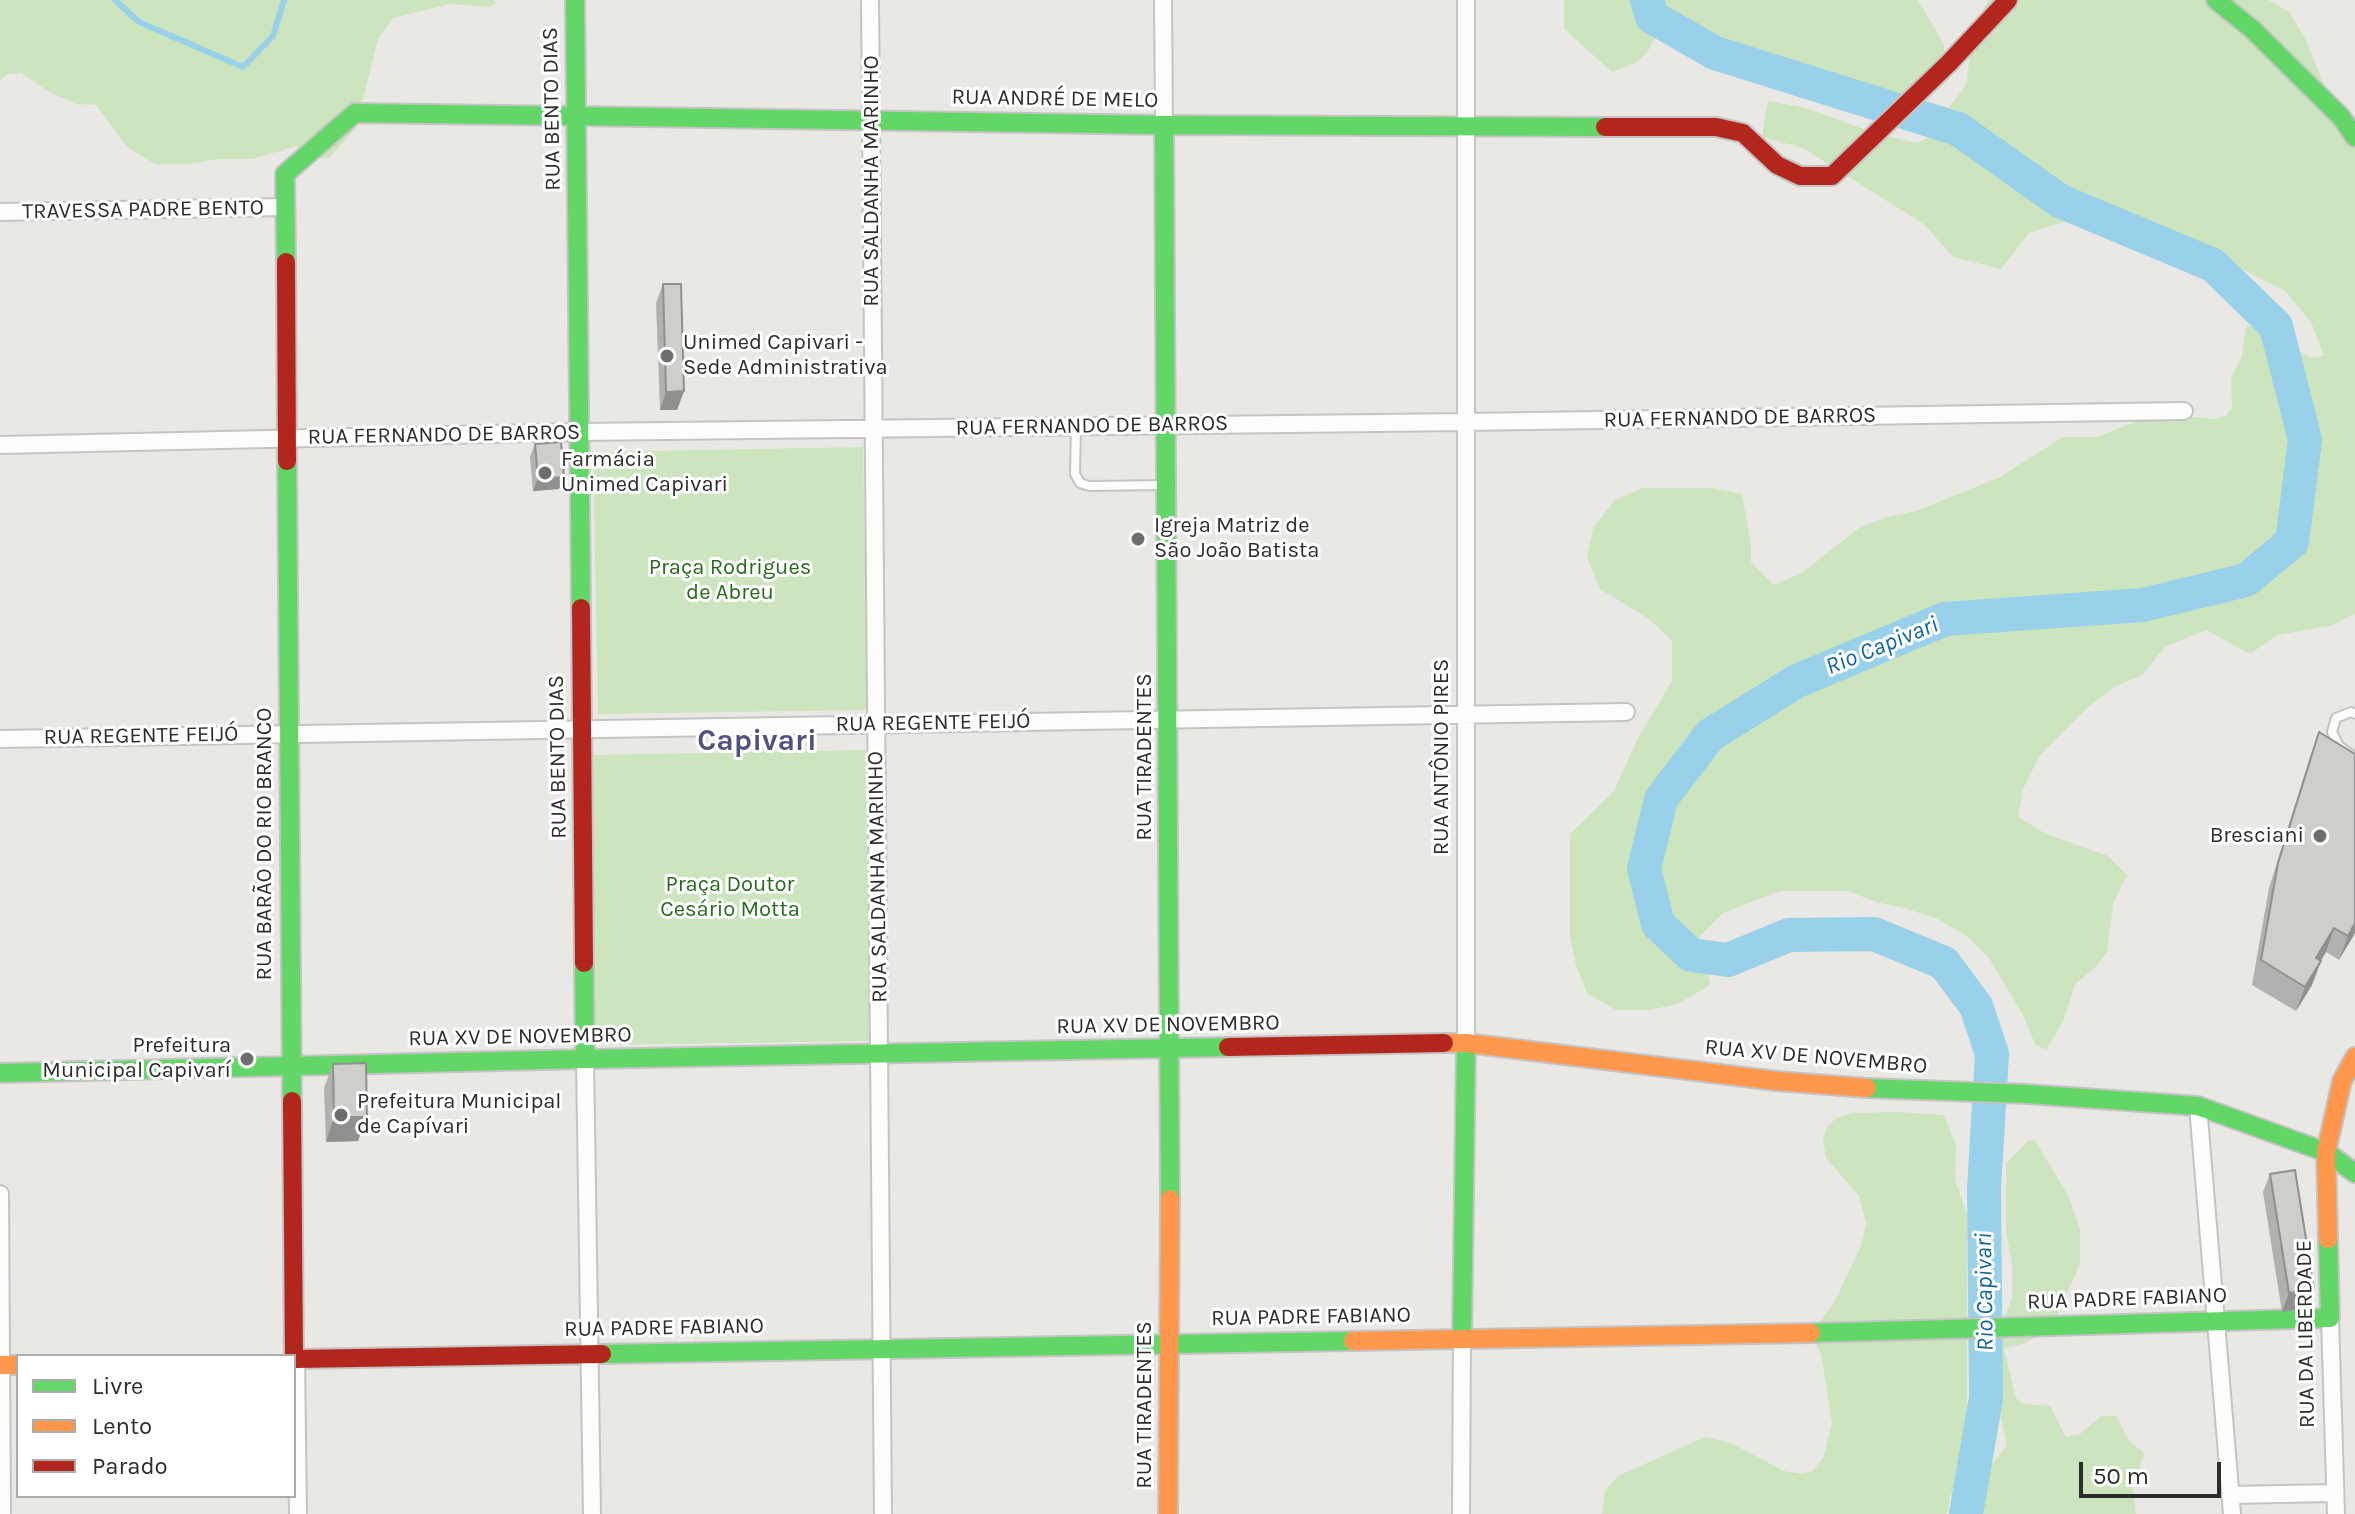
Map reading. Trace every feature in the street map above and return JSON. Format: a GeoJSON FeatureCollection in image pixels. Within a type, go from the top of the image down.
{"type":"FeatureCollection","features":[{"type":"Feature","properties":{"kind":"main road","name":"RUA BENTO DIAS"},"geometry":{"type":"LineString","coordinates":[[575,0],[585,1059]]}},
{"type":"Feature","properties":{"kind":"main road","name":"RUA ANDRÉ DE MELO"},"geometry":{"type":"LineString","coordinates":[[285,174],[355,113],[1164,125],[1716,127],[1743,133],[1777,165],[1800,176],[1832,176],[1949,63],[2008,0]]}},
{"type":"Feature","properties":{"kind":"main road"},"geometry":{"type":"LineString","coordinates":[[2216,0],[2252,29],[2341,117],[2355,137]]}},
{"type":"Feature","properties":{"kind":"main road","name":"RUA TIRADENTES"},"geometry":{"type":"LineString","coordinates":[[1164,125],[1171,1049],[1168,1514]]}},
{"type":"Feature","properties":{"kind":"main road","name":"RUA BARÃO DO RIO BRANCO"},"geometry":{"type":"LineString","coordinates":[[285,174],[295,1354]]}},
{"type":"Feature","properties":{"kind":"main road","name":"RUA XV DE NOVEMBRO"},"geometry":{"type":"LineString","coordinates":[[0,1073],[1466,1043],[1777,1081],[2198,1106],[2326,1152],[2355,1173]]}},
{"type":"Feature","properties":{"kind":"main road","name":"RUA ANTÔNIO PIRES"},"geometry":{"type":"LineString","coordinates":[[1462,1338],[1466,1043]]}},
{"type":"Feature","properties":{"kind":"main road","name":"RUA DA LIBERDADE"},"geometry":{"type":"LineString","coordinates":[[2330,1318],[2326,1152],[2342,1081],[2355,1057]]}},
{"type":"Feature","properties":{"kind":"main road","name":"RUA PADRE FABIANO"},"geometry":{"type":"LineString","coordinates":[[296,1359],[1900,1331],[2330,1318]]}},
{"type":"Feature","properties":{"kind":"street","name":"RUA SALDANHA MARINHO"},"geometry":{"type":"LineString","coordinates":[[870,0],[883,1514]]}},
{"type":"Feature","properties":{"kind":"street","name":"RUA TIRADENTES"},"geometry":{"type":"LineString","coordinates":[[1163,0],[1164,125]]}},
{"type":"Feature","properties":{"kind":"street","name":"RUA ANTÔNIO PIRES"},"geometry":{"type":"LineString","coordinates":[[1466,0],[1466,1043]]}},
{"type":"Feature","properties":{"kind":"street","name":"TRAVESSA PADRE BENTO"},"geometry":{"type":"LineString","coordinates":[[0,212],[285,207]]}},
{"type":"Feature","properties":{"kind":"street","name":"RUA FERNANDO DE BARROS"},"geometry":{"type":"LineString","coordinates":[[0,445],[579,432],[2184,411]]}},
{"type":"Feature","properties":{"kind":"street","name":"RUA REGENTE FEIJÓ"},"geometry":{"type":"LineString","coordinates":[[0,739],[1626,712]]}},
{"type":"Feature","properties":{"kind":"street","name":"RUA BENTO DIAS"},"geometry":{"type":"LineString","coordinates":[[585,1059],[592,1514]]}},
{"type":"Feature","properties":{"kind":"street"},"geometry":{"type":"LineString","coordinates":[[2198,1106],[2232,1514]]}},
{"type":"Feature","properties":{"kind":"street"},"geometry":{"type":"LineString","coordinates":[[0,1194],[6,1365],[2,1514]]}},
{"type":"Feature","properties":{"kind":"street","name":"RUA DA LIBERDADE"},"geometry":{"type":"LineString","coordinates":[[2330,1318],[2336,1514]]}},
{"type":"Feature","properties":{"kind":"street","name":"RUA ANTÔNIO PIRES"},"geometry":{"type":"LineString","coordinates":[[1461,1514],[1462,1338]]}},
{"type":"Feature","properties":{"kind":"street","name":"RUA BARÃO DO RIO BRANCO"},"geometry":{"type":"LineString","coordinates":[[296,1411],[298,1514]]}},
{"type":"Feature","properties":{"kind":"street"},"geometry":{"type":"LineString","coordinates":[[2230,1495],[2333,1493]]}},
{"type":"Feature","properties":{"kind":"lane"},"geometry":{"type":"LineString","coordinates":[[1076,426],[1075,474],[1080,483],[1089,486],[1167,485]]}},
{"type":"Feature","properties":{"kind":"lane"},"geometry":{"type":"LineString","coordinates":[[2355,714],[2351,712],[2336,718],[2332,732],[2339,746],[2355,757]]}},
{"type":"Feature","properties":{"kind":"green space"},"geometry":{"type":"Polygon","coordinates":[[[0,0],[495,0],[495,4],[490,7],[450,4],[393,18],[378,39],[356,128],[329,158],[312,158],[297,146],[252,159],[155,164],[127,147],[96,105],[76,104],[49,92],[21,73],[8,74],[0,81],[0,0]]]}},
{"type":"Feature","properties":{"kind":"green space"},"geometry":{"type":"Polygon","coordinates":[[[1564,0],[1918,0],[1944,44],[1944,69],[1921,98],[1890,102],[1801,82],[1747,58],[1673,12],[1663,9],[1655,16],[1655,37],[1647,53],[1635,63],[1612,72],[1564,29],[1564,0]]]}},
{"type":"Feature","properties":{"kind":"green space"},"geometry":{"type":"Polygon","coordinates":[[[1988,0],[2269,0],[2289,12],[2306,40],[2329,97],[2355,137],[2355,614],[2330,626],[2277,635],[2250,654],[2206,630],[2165,647],[2142,675],[2114,687],[2086,709],[2040,755],[2023,789],[2018,817],[2046,834],[2108,856],[2127,875],[2113,904],[2107,952],[2096,967],[2075,984],[2063,1022],[2046,1050],[2035,1044],[2023,1015],[1989,958],[1967,936],[1938,919],[1848,891],[1780,891],[1723,913],[1700,936],[1710,985],[1678,1004],[1649,1010],[1616,1010],[1587,993],[1576,965],[1570,936],[1570,834],[1614,791],[1638,738],[1672,681],[1672,641],[1649,619],[1600,589],[1587,557],[1593,528],[1615,500],[1643,488],[1711,488],[1742,494],[1751,562],[1774,585],[1802,573],[1859,528],[1887,517],[1916,511],[2000,477],[2063,437],[2097,437],[2157,413],[2212,419],[2226,416],[2232,407],[2231,378],[2242,356],[2246,325],[2263,330],[2311,358],[2324,356],[2311,322],[2285,291],[2199,247],[2128,225],[2114,232],[2097,222],[2063,222],[2029,233],[2001,269],[1953,257],[1925,225],[1803,148],[1762,137],[1768,101],[1806,108],[1874,133],[1917,143],[1927,138],[1966,85],[1973,32],[1988,0]]]}},
{"type":"Feature","properties":{"kind":"green space","name":"Praça Rodrigues de Abreu"},"geometry":{"type":"Polygon","coordinates":[[[863,447],[868,710],[598,714],[593,452],[863,447]]]}},
{"type":"Feature","properties":{"kind":"green space","name":"Praça Doutor Cesário Motta"},"geometry":{"type":"Polygon","coordinates":[[[866,750],[870,1041],[594,1045],[590,755],[866,750]]]}},
{"type":"Feature","properties":{"kind":"green space"},"geometry":{"type":"Polygon","coordinates":[[[1852,1113],[1944,1115],[1956,1146],[1955,1180],[1967,1214],[1967,1452],[1947,1514],[1602,1514],[1605,1491],[1618,1476],[1705,1437],[1731,1443],[1784,1471],[1803,1474],[1813,1471],[1824,1456],[1832,1423],[1821,1354],[1811,1333],[1835,1301],[1861,1246],[1866,1223],[1859,1196],[1826,1158],[1823,1139],[1827,1127],[1836,1118],[1852,1113]]]}},
{"type":"Feature","properties":{"kind":"green space"},"geometry":{"type":"Polygon","coordinates":[[[2029,1140],[2035,1140],[2069,1197],[2080,1230],[2080,1264],[2052,1327],[2024,1344],[2004,1348],[2016,1398],[2023,1404],[2050,1406],[2066,1437],[2080,1434],[2101,1416],[2116,1416],[2129,1441],[2144,1453],[2133,1489],[2136,1514],[1978,1514],[1978,1491],[1986,1471],[2007,1446],[1990,1389],[1990,1355],[2012,1298],[2012,1264],[2006,1231],[2006,1163],[2029,1140]]]}},
{"type":"Feature","properties":{"kind":"building"},"geometry":{"type":"Polygon","coordinates":[[[663,284],[681,284],[684,391],[666,392],[663,284]]]}},
{"type":"Feature","properties":{"kind":"building"},"geometry":{"type":"Polygon","coordinates":[[[561,442],[564,477],[538,479],[535,444],[561,442]]]}},
{"type":"Feature","properties":{"kind":"building","name":"Bresciani"},"geometry":{"type":"Polygon","coordinates":[[[2319,732],[2355,754],[2355,923],[2348,936],[2334,928],[2316,958],[2321,961],[2305,987],[2261,960],[2278,863],[2319,732]]]}},
{"type":"Feature","properties":{"kind":"building"},"geometry":{"type":"Polygon","coordinates":[[[366,1063],[367,1117],[334,1117],[333,1064],[366,1063]]]}},
{"type":"Feature","properties":{"kind":"building"},"geometry":{"type":"Polygon","coordinates":[[[2295,1170],[2314,1289],[2289,1293],[2270,1174],[2295,1170]]]}},
{"type":"Feature","properties":{"kind":"waterway"},"geometry":{"type":"LineString","coordinates":[[115,0],[139,22],[243,67],[273,36],[284,0]]}},
{"type":"Feature","properties":{"kind":"waterway","name":"Rio Capivari"},"geometry":{"type":"LineString","coordinates":[[1647,0],[1652,17],[1715,53],[1958,129],[2060,201],[2213,265],[2276,326],[2305,440],[2292,542],[2246,580],[2143,605],[1945,619],[1797,681],[1710,735],[1661,799],[1644,869],[1658,924],[1691,955],[1728,960],[1789,935],[1874,934],[1944,963],[1976,1006],[1992,1054],[1984,1188],[1986,1398],[1966,1514]]}},
{"type":"Feature","properties":{"kind":"traffic: fast"},"geometry":{"type":"LineString","coordinates":[[575,0],[581,608]]}},
{"type":"Feature","properties":{"kind":"traffic: fast"},"geometry":{"type":"LineString","coordinates":[[2216,0],[2252,29],[2341,117],[2355,137]]}},
{"type":"Feature","properties":{"kind":"traffic: fast"},"geometry":{"type":"LineString","coordinates":[[286,262],[285,174],[355,113],[576,116]]}},
{"type":"Feature","properties":{"kind":"traffic: fast"},"geometry":{"type":"LineString","coordinates":[[576,116],[1164,125],[1605,127]]}},
{"type":"Feature","properties":{"kind":"traffic: fast"},"geometry":{"type":"LineString","coordinates":[[1164,125],[1170,1199]]}},
{"type":"Feature","properties":{"kind":"traffic: fast"},"geometry":{"type":"LineString","coordinates":[[287,461],[292,1101]]}},
{"type":"Feature","properties":{"kind":"traffic: fast"},"geometry":{"type":"LineString","coordinates":[[0,1073],[585,1059],[584,963]]}},
{"type":"Feature","properties":{"kind":"traffic: fast"},"geometry":{"type":"LineString","coordinates":[[1462,1338],[1466,1043]]}},
{"type":"Feature","properties":{"kind":"traffic: fast"},"geometry":{"type":"LineString","coordinates":[[585,1059],[1228,1047]]}},
{"type":"Feature","properties":{"kind":"traffic: fast"},"geometry":{"type":"LineString","coordinates":[[1867,1088],[2027,1094],[2198,1106],[2326,1152],[2355,1173]]}},
{"type":"Feature","properties":{"kind":"traffic: fast"},"geometry":{"type":"LineString","coordinates":[[1811,1333],[2330,1318],[2328,1239]]}},
{"type":"Feature","properties":{"kind":"traffic: fast"},"geometry":{"type":"LineString","coordinates":[[602,1354],[1353,1341]]}},
{"type":"Feature","properties":{"kind":"traffic: slow"},"geometry":{"type":"LineString","coordinates":[[1444,1043],[1466,1043],[1777,1081],[1867,1088]]}},
{"type":"Feature","properties":{"kind":"traffic: slow"},"geometry":{"type":"LineString","coordinates":[[2328,1239],[2326,1152],[2342,1081],[2355,1057]]}},
{"type":"Feature","properties":{"kind":"traffic: slow"},"geometry":{"type":"LineString","coordinates":[[1168,1514],[1170,1199]]}},
{"type":"Feature","properties":{"kind":"traffic: slow"},"geometry":{"type":"LineString","coordinates":[[1353,1341],[1811,1333]]}},
{"type":"Feature","properties":{"kind":"traffic: slow"},"geometry":{"type":"LineString","coordinates":[[0,1365],[16,1365]]}},
{"type":"Feature","properties":{"kind":"traffic: jam"},"geometry":{"type":"LineString","coordinates":[[1605,127],[1716,127],[1743,133],[1777,165],[1800,176],[1832,176],[1949,63],[2008,0]]}},
{"type":"Feature","properties":{"kind":"traffic: jam"},"geometry":{"type":"LineString","coordinates":[[286,262],[287,461]]}},
{"type":"Feature","properties":{"kind":"traffic: jam"},"geometry":{"type":"LineString","coordinates":[[581,608],[584,963]]}},
{"type":"Feature","properties":{"kind":"traffic: jam"},"geometry":{"type":"LineString","coordinates":[[1228,1047],[1444,1043]]}},
{"type":"Feature","properties":{"kind":"traffic: jam"},"geometry":{"type":"LineString","coordinates":[[292,1101],[294,1354]]}},
{"type":"Feature","properties":{"kind":"traffic: jam"},"geometry":{"type":"LineString","coordinates":[[296,1359],[602,1354]]}},
{"type":"Feature","properties":{"kind":"place","name":"Unimed Capivari - Sede Administrativa"},"geometry":{"type":"Point","coordinates":[667,356]}},
{"type":"Feature","properties":{"kind":"place","name":"Farmácia Unimed Capivari"},"geometry":{"type":"Point","coordinates":[545,473]}},
{"type":"Feature","properties":{"kind":"place","name":"Igreja Matriz de São João Batista"},"geometry":{"type":"Point","coordinates":[1138,539]}},
{"type":"Feature","properties":{"kind":"place","name":"Bresciani"},"geometry":{"type":"Point","coordinates":[2320,836]}},
{"type":"Feature","properties":{"kind":"place","name":"Prefeitura Municipal Capivarí"},"geometry":{"type":"Point","coordinates":[247,1059]}},
{"type":"Feature","properties":{"kind":"place","name":"Prefeitura Municipal de Capívari"},"geometry":{"type":"Point","coordinates":[341,1115]}},
{"type":"Feature","properties":{"kind":"district","name":"Capivari"},"geometry":{"type":"Point","coordinates":[757,741]}}]}
